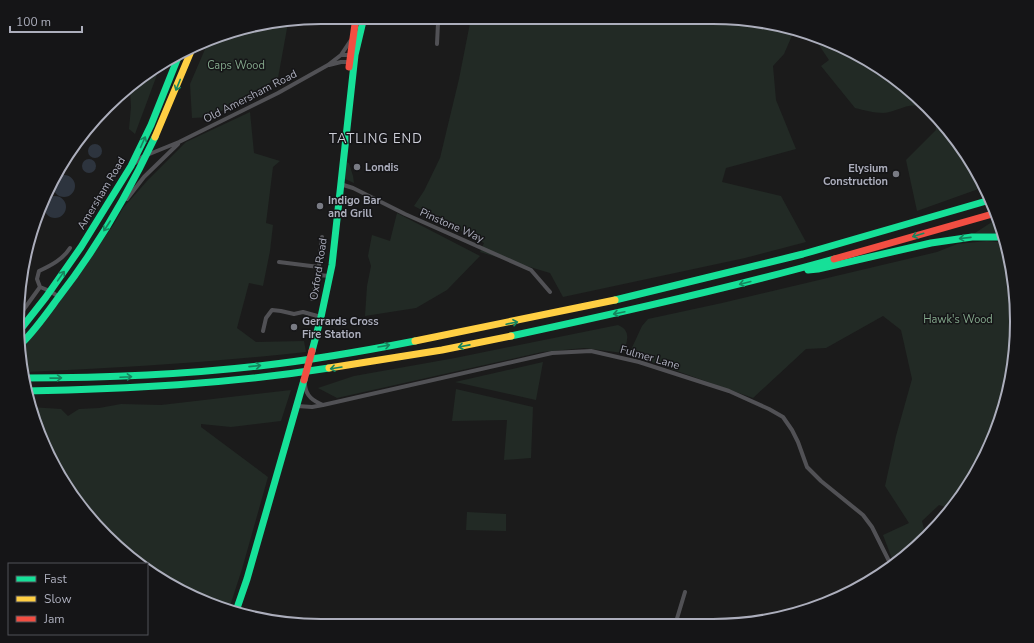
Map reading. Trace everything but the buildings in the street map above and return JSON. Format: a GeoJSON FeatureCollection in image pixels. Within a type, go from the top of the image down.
{"type":"FeatureCollection","features":[{"type":"Feature","properties":{"kind":"main road"},"geometry":{"type":"LineString","coordinates":[[352,59],[352,36],[355,24]]}},
{"type":"Feature","properties":{"kind":"main road","name":"Oxford Road"},"geometry":{"type":"LineString","coordinates":[[238,607],[250,571],[297,406],[321,317],[330,276],[341,171],[346,146],[352,59],[362,24]]}},
{"type":"Feature","properties":{"kind":"main road"},"geometry":{"type":"LineString","coordinates":[[25,340],[83,265],[115,215],[147,156],[170,105],[190,55]]}},
{"type":"Feature","properties":{"kind":"main road","name":"Amersham Road"},"geometry":{"type":"LineString","coordinates":[[24,325],[87,238],[126,174],[146,135],[176,62]]}},
{"type":"Feature","properties":{"kind":"main road"},"geometry":{"type":"LineString","coordinates":[[30,378],[155,375],[251,367],[326,357],[439,337],[651,292],[747,269],[984,202]]}},
{"type":"Feature","properties":{"kind":"main road"},"geometry":{"type":"LineString","coordinates":[[32,390],[121,390],[192,385],[293,374],[442,350],[650,306],[783,273],[990,215]]}},
{"type":"Feature","properties":{"kind":"main road"},"geometry":{"type":"LineString","coordinates":[[783,273],[818,269],[931,243],[972,237],[997,237]]}},
{"type":"Feature","properties":{"kind":"street"},"geometry":{"type":"LineString","coordinates":[[437,44],[438,24]]}},
{"type":"Feature","properties":{"kind":"street","name":"Old Amersham Road"},"geometry":{"type":"LineString","coordinates":[[328,66],[341,54],[352,36]]}},
{"type":"Feature","properties":{"kind":"street"},"geometry":{"type":"LineString","coordinates":[[341,54],[352,59]]}},
{"type":"Feature","properties":{"kind":"street","name":"Old Amersham Road"},"geometry":{"type":"LineString","coordinates":[[126,174],[136,162],[147,156],[179,142],[278,93],[328,66],[352,59]]}},
{"type":"Feature","properties":{"kind":"street","name":"Old Amersham Road"},"geometry":{"type":"LineString","coordinates":[[115,215],[144,177],[179,142]]}},
{"type":"Feature","properties":{"kind":"street","name":"Pinstone Way"},"geometry":{"type":"LineString","coordinates":[[340,184],[354,188],[405,214],[531,270],[550,292]]}},
{"type":"Feature","properties":{"kind":"street"},"geometry":{"type":"LineString","coordinates":[[312,299],[318,274],[322,237]]}},
{"type":"Feature","properties":{"kind":"street"},"geometry":{"type":"LineString","coordinates":[[59,297],[40,287],[37,278],[39,271],[62,258],[70,248]]}},
{"type":"Feature","properties":{"kind":"street"},"geometry":{"type":"LineString","coordinates":[[279,262],[319,267]]}},
{"type":"Feature","properties":{"kind":"street"},"geometry":{"type":"LineString","coordinates":[[318,274],[330,276]]}},
{"type":"Feature","properties":{"kind":"street"},"geometry":{"type":"LineString","coordinates":[[25,308],[40,287]]}},
{"type":"Feature","properties":{"kind":"street"},"geometry":{"type":"LineString","coordinates":[[263,331],[266,318],[272,310],[294,314],[303,312],[321,317]]}},
{"type":"Feature","properties":{"kind":"street","name":"Fulmer Lane"},"geometry":{"type":"LineString","coordinates":[[297,406],[312,407],[323,405],[552,353],[591,351],[639,362],[712,385],[741,396],[783,417],[798,442],[807,467],[821,481],[863,515],[872,527],[889,561]]}},
{"type":"Feature","properties":{"kind":"street"},"geometry":{"type":"LineString","coordinates":[[304,380],[306,392],[312,400],[323,405]]}},
{"type":"Feature","properties":{"kind":"street"},"geometry":{"type":"LineString","coordinates":[[677,619],[685,592]]}},
{"type":"Feature","properties":{"kind":"green space"},"geometry":{"type":"Polygon","coordinates":[[[470,24],[712,24],[751,27],[792,35],[784,54],[773,66],[776,100],[796,149],[726,168],[722,182],[781,196],[806,242],[745,258],[563,297],[550,273],[480,252],[484,243],[414,206],[424,191],[440,158],[459,79],[470,24]]]}},
{"type":"Feature","properties":{"kind":"green space","name":"Caps Wood"},"geometry":{"type":"Polygon","coordinates":[[[287,27],[278,78],[211,117],[192,118],[190,84],[205,48],[245,34],[287,27]]]}},
{"type":"Feature","properties":{"kind":"green space"},"geometry":{"type":"Polygon","coordinates":[[[818,44],[844,55],[878,74],[894,85],[918,106],[911,106],[883,113],[855,108],[821,66],[829,60],[818,44]]]}},
{"type":"Feature","properties":{"kind":"green space"},"geometry":{"type":"Polygon","coordinates":[[[158,73],[135,134],[129,129],[131,107],[130,93],[158,73]]]}},
{"type":"Feature","properties":{"kind":"green space"},"geometry":{"type":"Polygon","coordinates":[[[250,112],[254,153],[280,161],[273,167],[266,223],[273,225],[270,251],[263,286],[249,283],[237,328],[256,342],[304,341],[306,352],[236,359],[95,369],[29,372],[25,341],[65,293],[114,224],[123,208],[147,181],[186,142],[250,112]]]}},
{"type":"Feature","properties":{"kind":"green space"},"geometry":{"type":"Polygon","coordinates":[[[935,124],[960,156],[978,189],[917,211],[906,160],[936,130],[935,124]]]}},
{"type":"Feature","properties":{"kind":"green space"},"geometry":{"type":"Polygon","coordinates":[[[346,162],[349,163],[354,183],[345,179],[346,162]]]}},
{"type":"Feature","properties":{"kind":"green space"},"geometry":{"type":"Polygon","coordinates":[[[397,213],[480,256],[447,290],[416,308],[365,316],[367,286],[371,266],[368,256],[372,235],[390,241],[397,213]]]}},
{"type":"Feature","properties":{"kind":"green space"},"geometry":{"type":"Polygon","coordinates":[[[992,222],[996,233],[975,233],[992,222]]]}},
{"type":"Feature","properties":{"kind":"green space","name":"Hawk's Wood"},"geometry":{"type":"Polygon","coordinates":[[[987,241],[999,242],[1007,283],[1010,322],[1004,380],[1000,398],[987,435],[960,487],[946,507],[939,505],[922,521],[924,531],[892,559],[883,535],[909,523],[885,486],[896,436],[912,379],[901,330],[883,316],[826,348],[806,349],[753,398],[629,354],[642,326],[648,319],[937,252],[957,244],[987,241]]]}},
{"type":"Feature","properties":{"kind":"green space"},"geometry":{"type":"Polygon","coordinates":[[[618,325],[625,330],[627,334],[627,341],[623,353],[584,348],[542,352],[337,398],[318,388],[354,376],[455,358],[618,325]]]}},
{"type":"Feature","properties":{"kind":"green space"},"geometry":{"type":"Polygon","coordinates":[[[543,362],[536,400],[455,382],[543,362]]]}},
{"type":"Feature","properties":{"kind":"green space"},"geometry":{"type":"Polygon","coordinates":[[[456,389],[533,407],[531,458],[504,460],[507,420],[452,421],[456,389]]]}},
{"type":"Feature","properties":{"kind":"green space"},"geometry":{"type":"Polygon","coordinates":[[[291,390],[281,421],[231,427],[201,424],[201,427],[268,477],[230,604],[190,588],[156,569],[140,558],[111,532],[85,503],[74,487],[55,453],[37,407],[61,409],[68,416],[79,409],[99,408],[121,404],[161,405],[291,390]]]}},
{"type":"Feature","properties":{"kind":"green space"},"geometry":{"type":"Polygon","coordinates":[[[467,512],[506,514],[506,531],[466,530],[467,512]]]}},
{"type":"Feature","properties":{"kind":"shaded area"},"geometry":{"type":"Polygon","coordinates":[[[95,144],[100,146],[102,151],[100,156],[95,158],[90,156],[88,151],[90,146],[95,144]]]}},
{"type":"Feature","properties":{"kind":"shaded area"},"geometry":{"type":"Polygon","coordinates":[[[89,159],[94,161],[96,166],[94,171],[89,173],[84,171],[82,166],[84,161],[89,159]]]}},
{"type":"Feature","properties":{"kind":"shaded area"},"geometry":{"type":"Polygon","coordinates":[[[63,175],[72,178],[75,186],[72,194],[64,197],[56,194],[55,191],[63,175]]]}},
{"type":"Feature","properties":{"kind":"shaded area"},"geometry":{"type":"Polygon","coordinates":[[[52,196],[59,196],[66,203],[66,211],[59,218],[51,218],[45,213],[52,196]]]}},
{"type":"Feature","properties":{"kind":"traffic: fast"},"geometry":{"type":"LineString","coordinates":[[312,351],[332,265],[355,55],[362,24]]}},
{"type":"Feature","properties":{"kind":"traffic: fast"},"geometry":{"type":"LineString","coordinates":[[24,325],[46,297],[81,247],[131,166],[151,125],[176,62]]}},
{"type":"Feature","properties":{"kind":"traffic: fast"},"geometry":{"type":"LineString","coordinates":[[25,340],[72,279],[99,240],[123,200],[155,137]]}},
{"type":"Feature","properties":{"kind":"traffic: fast"},"geometry":{"type":"LineString","coordinates":[[615,300],[803,254],[984,202]]}},
{"type":"Feature","properties":{"kind":"traffic: fast"},"geometry":{"type":"LineString","coordinates":[[808,270],[931,243],[972,237],[997,237]]}},
{"type":"Feature","properties":{"kind":"traffic: fast"},"geometry":{"type":"LineString","coordinates":[[511,336],[673,300],[834,259]]}},
{"type":"Feature","properties":{"kind":"traffic: fast"},"geometry":{"type":"LineString","coordinates":[[30,378],[200,372],[279,364],[415,341]]}},
{"type":"Feature","properties":{"kind":"traffic: fast"},"geometry":{"type":"LineString","coordinates":[[32,391],[178,385],[291,374],[329,368]]}},
{"type":"Feature","properties":{"kind":"traffic: fast"},"geometry":{"type":"LineString","coordinates":[[238,607],[247,579],[304,380]]}},
{"type":"Feature","properties":{"kind":"traffic: slow"},"geometry":{"type":"LineString","coordinates":[[155,137],[189,55]]}},
{"type":"Feature","properties":{"kind":"traffic: slow"},"geometry":{"type":"LineString","coordinates":[[415,341],[615,300]]}},
{"type":"Feature","properties":{"kind":"traffic: slow"},"geometry":{"type":"LineString","coordinates":[[329,368],[442,350],[511,336]]}},
{"type":"Feature","properties":{"kind":"traffic: jam"},"geometry":{"type":"LineString","coordinates":[[349,67],[355,24]]}},
{"type":"Feature","properties":{"kind":"traffic: jam"},"geometry":{"type":"LineString","coordinates":[[834,259],[990,215]]}},
{"type":"Feature","properties":{"kind":"traffic: jam"},"geometry":{"type":"LineString","coordinates":[[304,380],[312,351]]}},
{"type":"Feature","properties":{"kind":"place","name":"Londis"},"geometry":{"type":"Point","coordinates":[357,167]}},
{"type":"Feature","properties":{"kind":"place","name":"Elysium Construction"},"geometry":{"type":"Point","coordinates":[896,174]}},
{"type":"Feature","properties":{"kind":"place","name":"Indigo Bar and Grill"},"geometry":{"type":"Point","coordinates":[320,206]}},
{"type":"Feature","properties":{"kind":"place","name":"Gerrards Cross Fire Station"},"geometry":{"type":"Point","coordinates":[294,327]}},
{"type":"Feature","properties":{"kind":"district","name":"TATLING END"},"geometry":{"type":"Point","coordinates":[376,138]}}]}
